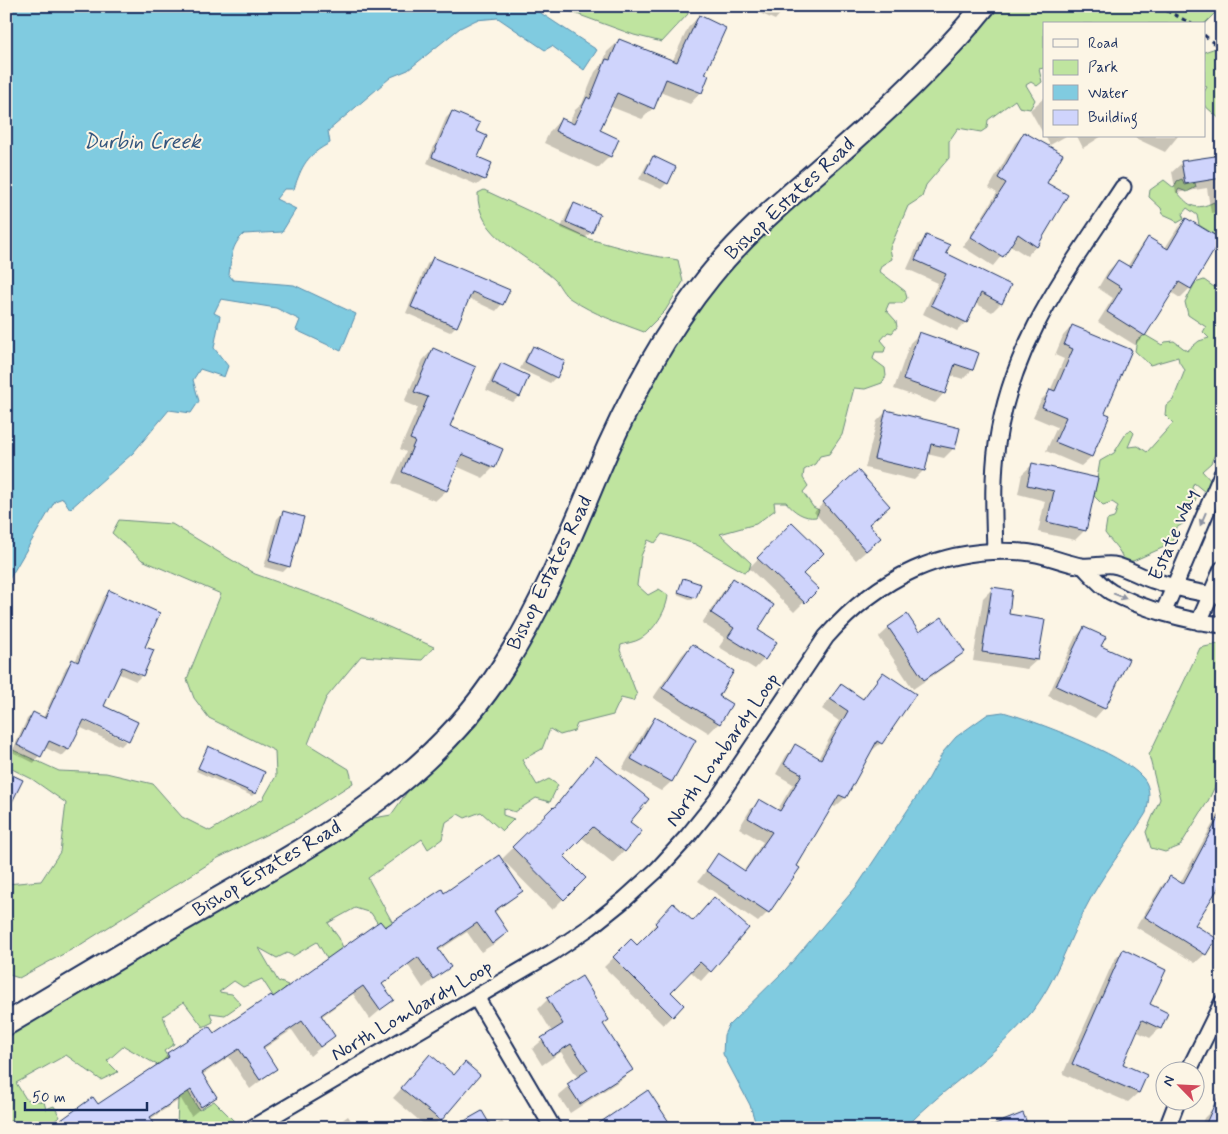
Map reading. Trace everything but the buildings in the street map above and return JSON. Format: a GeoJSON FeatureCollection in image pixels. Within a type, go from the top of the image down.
{"type":"FeatureCollection","features":[{"type":"Feature","properties":{"kind":"street","name":"Bishop Estates Road"},"geometry":{"type":"LineString","coordinates":[[6,1024],[310,846],[368,808],[406,779],[464,721],[503,668],[533,615],[567,545],[622,419],[656,354],[686,308],[710,276],[756,225],[902,96],[933,66],[984,6]]}},
{"type":"Feature","properties":{"kind":"street"},"geometry":{"type":"LineString","coordinates":[[995,551],[994,482],[997,445],[1004,406],[1015,369],[1046,303],[1123,186]]}},
{"type":"Feature","properties":{"kind":"street","name":"Estate Way"},"geometry":{"type":"LineString","coordinates":[[1164,611],[1179,589],[1222,474]]}},
{"type":"Feature","properties":{"kind":"street","name":"North Lombardy Loop"},"geometry":{"type":"LineString","coordinates":[[252,1128],[553,952],[590,927],[658,869],[716,800],[826,637],[846,614],[868,595],[907,572],[935,561],[963,554],[995,551],[1044,555],[1083,566],[1114,565],[1179,589],[1216,595]]}},
{"type":"Feature","properties":{"kind":"street","name":"North Lombardy Loop"},"geometry":{"type":"LineString","coordinates":[[1083,566],[1110,592],[1198,622],[1222,625]]}},
{"type":"Feature","properties":{"kind":"street"},"geometry":{"type":"LineString","coordinates":[[1198,622],[1216,595],[1222,569]]}},
{"type":"Feature","properties":{"kind":"street"},"geometry":{"type":"LineString","coordinates":[[476,997],[553,1128]]}},
{"type":"Feature","properties":{"kind":"street"},"geometry":{"type":"LineString","coordinates":[[1193,1062],[1222,1003]]}},
{"type":"Feature","properties":{"kind":"street"},"geometry":{"type":"LineString","coordinates":[[1167,1128],[1173,1112]]}},
{"type":"Feature","properties":{"kind":"path"},"geometry":{"type":"LineString","coordinates":[[1158,6],[1188,22]]}},
{"type":"Feature","properties":{"kind":"path"},"geometry":{"type":"LineString","coordinates":[[1206,37],[1222,50]]}},
{"type":"Feature","properties":{"kind":"green space"},"geometry":{"type":"Polygon","coordinates":[[[555,6],[686,6],[688,14],[662,42],[634,35],[555,6]]]}},
{"type":"Feature","properties":{"kind":"green space"},"geometry":{"type":"Polygon","coordinates":[[[996,6],[1216,6],[1214,14],[1206,22],[1043,22],[1043,68],[1039,69],[1042,82],[1037,86],[1031,82],[1026,85],[1035,100],[1030,109],[1019,107],[1015,100],[988,120],[987,128],[981,132],[958,128],[949,141],[949,158],[926,185],[922,197],[908,206],[890,248],[892,259],[882,265],[879,271],[905,291],[907,298],[903,303],[889,303],[886,310],[896,321],[897,327],[892,333],[888,332],[881,340],[886,346],[884,352],[875,352],[873,359],[885,368],[886,376],[882,383],[865,389],[854,388],[842,435],[829,454],[820,456],[815,464],[804,470],[803,478],[808,486],[803,492],[813,507],[819,510],[816,517],[807,517],[799,514],[786,502],[774,502],[775,510],[756,524],[720,534],[751,563],[749,570],[744,572],[695,544],[662,534],[655,543],[648,540],[641,556],[637,585],[648,595],[659,589],[668,595],[665,607],[655,626],[638,640],[621,645],[620,650],[637,695],[633,701],[621,698],[613,715],[577,724],[574,731],[560,735],[550,729],[542,749],[522,760],[537,785],[549,779],[558,785],[550,802],[536,798],[515,812],[503,808],[503,815],[514,819],[502,831],[481,812],[465,818],[458,814],[446,822],[442,839],[428,849],[422,839],[368,878],[395,927],[380,927],[371,913],[355,908],[328,923],[339,938],[355,977],[337,975],[317,942],[293,956],[287,953],[277,958],[259,948],[278,981],[288,985],[282,991],[277,1002],[262,979],[243,987],[234,981],[219,992],[232,994],[241,1004],[225,1015],[210,1013],[213,1022],[203,1027],[184,1002],[163,1016],[174,1044],[164,1051],[199,1110],[214,1101],[234,1121],[234,1126],[231,1128],[209,1128],[201,1124],[202,1128],[177,1128],[178,1099],[159,1066],[124,1046],[107,1061],[118,1072],[101,1080],[66,1055],[16,1083],[26,1099],[44,1102],[46,1109],[54,1106],[60,1117],[43,1128],[28,1122],[20,1128],[11,1120],[6,1123],[6,1033],[374,818],[391,815],[410,788],[476,726],[512,674],[627,427],[672,343],[731,266],[781,214],[941,70],[996,6]]]}},
{"type":"Feature","properties":{"kind":"green space"},"geometry":{"type":"Polygon","coordinates":[[[1219,47],[1222,50],[1222,121],[1206,107],[1206,51],[1219,47]]]}},
{"type":"Feature","properties":{"kind":"green space"},"geometry":{"type":"Polygon","coordinates":[[[1182,179],[1184,185],[1195,183],[1196,187],[1187,192],[1179,189],[1177,192],[1189,204],[1197,207],[1214,202],[1218,213],[1222,213],[1222,233],[1218,237],[1199,225],[1197,215],[1187,208],[1182,214],[1184,219],[1177,223],[1174,219],[1163,214],[1161,208],[1149,197],[1150,190],[1164,180],[1174,188],[1177,181],[1182,179]]]}},
{"type":"Feature","properties":{"kind":"green space"},"geometry":{"type":"Polygon","coordinates":[[[484,190],[589,239],[644,254],[678,260],[683,282],[665,311],[644,332],[597,314],[568,297],[554,279],[494,233],[485,221],[480,208],[478,193],[484,190]]]}},
{"type":"Feature","properties":{"kind":"green space"},"geometry":{"type":"Polygon","coordinates":[[[1222,279],[1222,427],[1218,439],[1220,443],[1211,463],[1202,471],[1211,481],[1205,492],[1194,483],[1192,488],[1197,495],[1194,504],[1184,516],[1184,523],[1176,528],[1171,544],[1133,561],[1124,561],[1105,533],[1107,520],[1114,518],[1118,506],[1112,502],[1103,505],[1094,496],[1100,461],[1114,453],[1127,432],[1131,430],[1134,433],[1128,447],[1138,446],[1147,452],[1173,423],[1165,415],[1166,406],[1173,400],[1185,370],[1178,357],[1150,365],[1135,351],[1137,340],[1145,335],[1162,345],[1165,342],[1174,341],[1187,351],[1199,341],[1209,338],[1203,332],[1206,327],[1188,315],[1185,302],[1195,283],[1204,280],[1214,287],[1222,279]]]}},
{"type":"Feature","properties":{"kind":"green space"},"geometry":{"type":"Polygon","coordinates":[[[119,520],[172,524],[255,574],[330,601],[434,647],[422,660],[361,656],[326,698],[308,744],[349,769],[353,783],[294,821],[218,858],[80,945],[19,978],[6,974],[6,884],[41,881],[60,852],[66,803],[32,779],[6,766],[6,692],[13,750],[59,771],[106,773],[153,784],[182,817],[210,831],[263,799],[276,776],[275,751],[209,718],[194,698],[187,679],[221,594],[142,560],[112,533],[119,520]]]}},
{"type":"Feature","properties":{"kind":"green space"},"geometry":{"type":"Polygon","coordinates":[[[1222,643],[1222,772],[1208,801],[1180,846],[1165,852],[1151,848],[1146,832],[1160,799],[1149,755],[1200,648],[1222,643]]]}},
{"type":"Feature","properties":{"kind":"water","name":"Durbin Creek"},"geometry":{"type":"Polygon","coordinates":[[[6,6],[530,6],[597,50],[584,70],[552,46],[545,50],[498,18],[476,20],[460,28],[408,70],[391,77],[328,131],[330,143],[322,147],[306,162],[294,189],[284,189],[276,199],[296,209],[282,232],[244,234],[234,248],[229,275],[233,280],[294,285],[356,314],[341,351],[296,330],[300,320],[276,308],[221,299],[214,313],[220,316],[214,348],[228,366],[224,377],[200,369],[193,380],[199,401],[191,413],[169,410],[133,453],[70,509],[63,498],[55,501],[7,583],[8,606],[6,609],[6,6]]]}},
{"type":"Feature","properties":{"kind":"water"},"geometry":{"type":"Polygon","coordinates":[[[1003,712],[1035,722],[1098,748],[1132,768],[1145,781],[1148,790],[1149,799],[1146,813],[1092,896],[1047,989],[1031,1013],[1002,1044],[936,1099],[905,1128],[757,1128],[750,1105],[723,1054],[724,1035],[728,1026],[786,969],[857,886],[929,778],[943,752],[956,737],[988,714],[1003,712]]]}}]}
